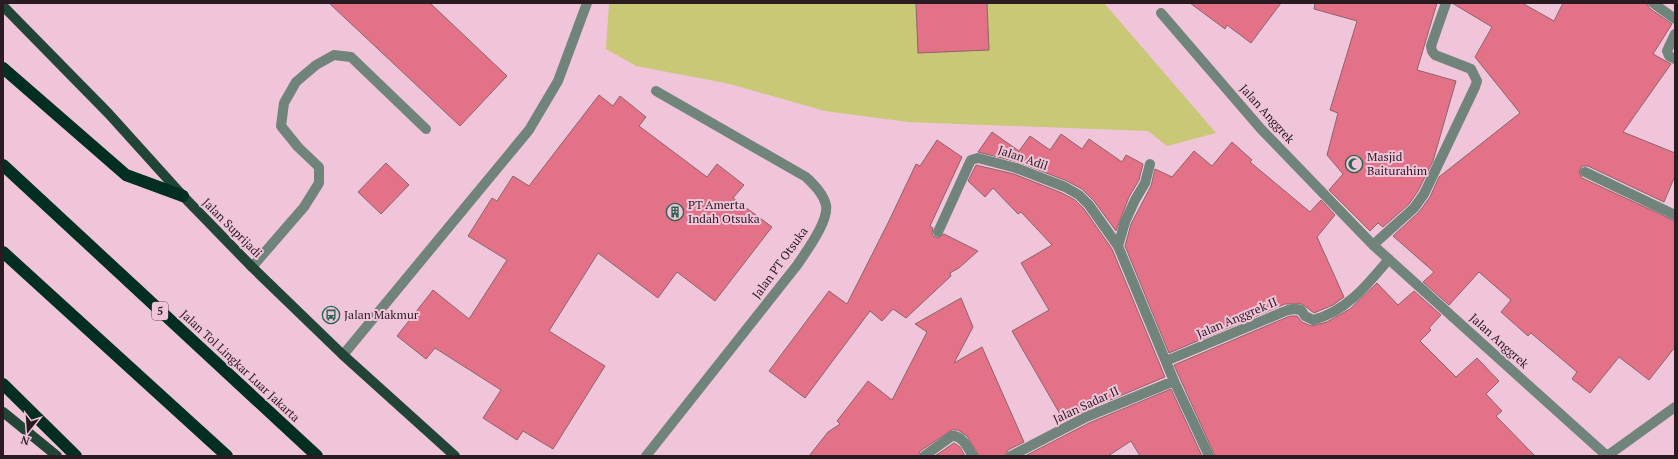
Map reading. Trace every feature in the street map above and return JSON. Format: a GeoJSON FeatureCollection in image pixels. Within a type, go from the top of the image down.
{"type":"FeatureCollection","features":[{"type":"Feature","properties":{"kind":"highway"},"geometry":{"type":"LineString","coordinates":[[3,68],[126,175],[184,196]]}},
{"type":"Feature","properties":{"kind":"highway","name":"Jalan Tol Lingkar Luar Jakarta"},"geometry":{"type":"LineString","coordinates":[[3,165],[317,456]]}},
{"type":"Feature","properties":{"kind":"highway"},"geometry":{"type":"LineString","coordinates":[[3,252],[227,456]]}},
{"type":"Feature","properties":{"kind":"highway"},"geometry":{"type":"LineString","coordinates":[[3,384],[76,456]]}},
{"type":"Feature","properties":{"kind":"main road","name":"Jalan Suprijadi"},"geometry":{"type":"LineString","coordinates":[[3,6],[109,114],[252,267],[343,354],[455,456]]}},
{"type":"Feature","properties":{"kind":"main road"},"geometry":{"type":"LineString","coordinates":[[3,412],[57,456]]}},
{"type":"Feature","properties":{"kind":"street"},"geometry":{"type":"LineString","coordinates":[[343,354],[529,130],[558,81],[587,3]]}},
{"type":"Feature","properties":{"kind":"street"},"geometry":{"type":"LineString","coordinates":[[1373,245],[1414,208],[1424,194],[1476,80],[1471,69],[1436,55],[1432,51],[1431,46],[1446,3]]}},
{"type":"Feature","properties":{"kind":"street"},"geometry":{"type":"LineString","coordinates":[[1653,3],[1675,20]]}},
{"type":"Feature","properties":{"kind":"street","name":"Jalan Anggrek"},"geometry":{"type":"LineString","coordinates":[[1161,13],[1261,128],[1373,245],[1607,456]]}},
{"type":"Feature","properties":{"kind":"street"},"geometry":{"type":"LineString","coordinates":[[1675,34],[1667,50],[1669,56],[1675,59]]}},
{"type":"Feature","properties":{"kind":"street"},"geometry":{"type":"LineString","coordinates":[[252,267],[304,207],[319,183],[319,167],[298,147],[281,126],[284,103],[296,82],[316,65],[334,55],[351,57],[426,129]]}},
{"type":"Feature","properties":{"kind":"street","name":"Jalan PT Otsuka"},"geometry":{"type":"LineString","coordinates":[[646,456],[798,264],[819,230],[826,206],[821,193],[806,177],[656,91]]}},
{"type":"Feature","properties":{"kind":"street","name":"Jalan Adil"},"geometry":{"type":"LineString","coordinates":[[938,232],[969,164],[972,160],[978,158],[1016,168],[1065,187],[1079,195],[1089,205],[1118,246],[1174,381],[1208,456]]}},
{"type":"Feature","properties":{"kind":"street"},"geometry":{"type":"LineString","coordinates":[[1118,246],[1125,222],[1135,200],[1145,184],[1150,164]]}},
{"type":"Feature","properties":{"kind":"street"},"geometry":{"type":"LineString","coordinates":[[1585,172],[1675,215]]}},
{"type":"Feature","properties":{"kind":"street","name":"Jalan Anggrek II"},"geometry":{"type":"LineString","coordinates":[[1166,361],[1288,310],[1301,310],[1305,316],[1313,320],[1338,311],[1373,278],[1389,259]]}},
{"type":"Feature","properties":{"kind":"street","name":"Jalan Sadar II"},"geometry":{"type":"LineString","coordinates":[[1011,456],[1086,417],[1174,381]]}},
{"type":"Feature","properties":{"kind":"street"},"geometry":{"type":"LineString","coordinates":[[1607,456],[1675,407]]}},
{"type":"Feature","properties":{"kind":"street"},"geometry":{"type":"LineString","coordinates":[[924,456],[952,436],[960,437],[973,456]]}},
{"type":"Feature","properties":{"kind":"shaded area"},"geometry":{"type":"Polygon","coordinates":[[[609,3],[1104,3],[1216,133],[1167,146],[1148,131],[908,122],[825,111],[730,84],[636,66],[606,49],[609,3]]]}},
{"type":"Feature","properties":{"kind":"building"},"geometry":{"type":"Polygon","coordinates":[[[329,3],[430,3],[507,76],[460,126],[329,3]]]}},
{"type":"Feature","properties":{"kind":"building"},"geometry":{"type":"Polygon","coordinates":[[[916,3],[987,3],[989,50],[918,53],[916,3]]]}},
{"type":"Feature","properties":{"kind":"building"},"geometry":{"type":"Polygon","coordinates":[[[1190,3],[1281,3],[1251,43],[1227,25],[1225,29],[1190,3]]]}},
{"type":"Feature","properties":{"kind":"building"},"geometry":{"type":"Polygon","coordinates":[[[1315,3],[1437,3],[1417,70],[1456,81],[1433,161],[1418,191],[1409,204],[1383,227],[1378,223],[1370,231],[1329,190],[1343,174],[1327,155],[1338,113],[1330,110],[1357,21],[1314,9],[1315,3]]]}},
{"type":"Feature","properties":{"kind":"building"},"geometry":{"type":"Polygon","coordinates":[[[1452,3],[1522,3],[1554,21],[1563,3],[1647,3],[1649,8],[1672,24],[1653,54],[1671,64],[1623,132],[1675,153],[1675,176],[1664,202],[1588,166],[1582,166],[1579,172],[1582,178],[1675,221],[1675,347],[1649,380],[1619,357],[1590,393],[1572,379],[1577,372],[1531,333],[1528,336],[1501,312],[1511,300],[1479,272],[1449,305],[1423,282],[1434,272],[1393,236],[1419,212],[1430,197],[1439,177],[1520,113],[1475,57],[1492,27],[1452,3]]]}},
{"type":"Feature","properties":{"kind":"building"},"geometry":{"type":"Polygon","coordinates":[[[599,95],[613,106],[620,96],[646,117],[639,126],[707,177],[717,164],[744,185],[733,198],[772,227],[715,301],[677,272],[658,298],[598,253],[549,331],[605,366],[553,449],[523,431],[517,440],[483,418],[501,390],[435,348],[426,359],[397,336],[433,290],[469,319],[507,260],[468,236],[492,198],[497,201],[513,176],[529,186],[599,95]]]}},
{"type":"Feature","properties":{"kind":"building"},"geometry":{"type":"Polygon","coordinates":[[[992,132],[1019,151],[1030,136],[1050,150],[1061,134],[1082,149],[1089,139],[1122,162],[1126,155],[1143,164],[1139,180],[1129,197],[1116,231],[1094,201],[1082,189],[1067,181],[1018,162],[978,152],[992,132]]]}},
{"type":"Feature","properties":{"kind":"building"},"geometry":{"type":"Polygon","coordinates":[[[937,140],[962,157],[930,226],[933,228],[933,236],[938,238],[944,234],[978,251],[959,268],[950,273],[951,276],[906,318],[893,309],[882,321],[870,311],[805,398],[769,371],[829,291],[847,304],[916,164],[920,166],[937,140]]]}},
{"type":"Feature","properties":{"kind":"building"},"geometry":{"type":"Polygon","coordinates":[[[1232,142],[1252,160],[1250,162],[1310,212],[1321,200],[1335,215],[1317,237],[1344,297],[1333,305],[1314,313],[1302,304],[1285,304],[1169,353],[1125,246],[1131,224],[1151,186],[1155,169],[1172,177],[1194,151],[1212,166],[1232,142]]]}},
{"type":"Feature","properties":{"kind":"building"},"geometry":{"type":"Polygon","coordinates":[[[386,163],[409,185],[381,214],[358,192],[386,163]]]}},
{"type":"Feature","properties":{"kind":"building"},"geometry":{"type":"Polygon","coordinates":[[[976,165],[1014,174],[1062,193],[1075,200],[1084,209],[1112,249],[1165,377],[1064,421],[1012,331],[1049,310],[1021,263],[1052,245],[1021,212],[1018,214],[993,188],[985,197],[968,181],[976,165]]]}},
{"type":"Feature","properties":{"kind":"building"},"geometry":{"type":"Polygon","coordinates":[[[1377,283],[1398,305],[1414,291],[1441,315],[1429,328],[1431,330],[1420,341],[1456,377],[1477,358],[1499,381],[1486,394],[1502,411],[1496,416],[1535,456],[1215,456],[1174,365],[1290,316],[1297,316],[1302,322],[1311,326],[1327,322],[1350,309],[1377,283]]]}},
{"type":"Feature","properties":{"kind":"building"},"geometry":{"type":"Polygon","coordinates":[[[961,298],[973,327],[954,363],[982,347],[1024,442],[1008,450],[1005,456],[979,456],[967,436],[958,430],[952,430],[920,451],[918,456],[809,456],[828,432],[840,424],[837,421],[868,381],[892,400],[927,332],[915,324],[961,298]]]}},
{"type":"Feature","properties":{"kind":"building"},"geometry":{"type":"Polygon","coordinates":[[[1171,389],[1202,456],[1140,456],[1131,441],[1108,456],[1025,456],[1089,423],[1171,389]]]}},
{"type":"Feature","properties":{"kind":"building"},"geometry":{"type":"Polygon","coordinates":[[[954,443],[960,447],[965,456],[935,456],[954,443]]]}},
{"type":"Feature","properties":{"kind":"place","name":"Masjid Baiturahim"},"geometry":{"type":"Point","coordinates":[1354,164]}},
{"type":"Feature","properties":{"kind":"place","name":"PT Amerta Indah Otsuka"},"geometry":{"type":"Point","coordinates":[675,212]}},
{"type":"Feature","properties":{"kind":"place","name":"Jalan Makmur"},"geometry":{"type":"Point","coordinates":[331,315]}}]}
